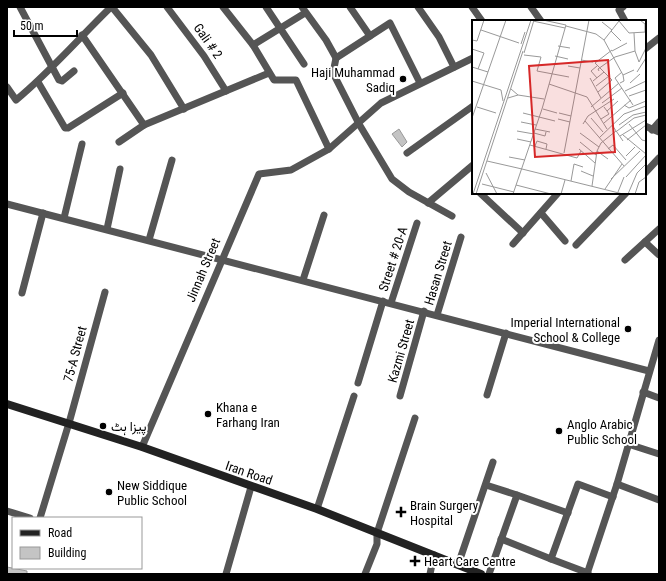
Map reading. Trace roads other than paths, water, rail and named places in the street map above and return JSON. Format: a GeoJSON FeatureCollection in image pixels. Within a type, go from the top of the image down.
{"type":"FeatureCollection","features":[{"type":"Feature","properties":{"kind":"main road","name":"Iran Road"},"geometry":{"type":"LineString","coordinates":[[7,404],[142,447],[317,509],[481,574]]}},
{"type":"Feature","properties":{"kind":"street"},"geometry":{"type":"LineString","coordinates":[[20,7],[59,80],[62,81],[74,71]]}},
{"type":"Feature","properties":{"kind":"street"},"geometry":{"type":"LineString","coordinates":[[7,87],[16,100],[38,82],[82,34],[111,7],[151,55],[184,109]]}},
{"type":"Feature","properties":{"kind":"street","name":"Gali # 2"},"geometry":{"type":"LineString","coordinates":[[167,7],[204,56],[226,91]]}},
{"type":"Feature","properties":{"kind":"street"},"geometry":{"type":"LineString","coordinates":[[224,7],[274,80],[296,80],[330,149],[381,103],[472,58]]}},
{"type":"Feature","properties":{"kind":"street"},"geometry":{"type":"LineString","coordinates":[[266,7],[304,64]]}},
{"type":"Feature","properties":{"kind":"street"},"geometry":{"type":"LineString","coordinates":[[350,7],[370,36]]}},
{"type":"Feature","properties":{"kind":"street"},"geometry":{"type":"LineString","coordinates":[[418,7],[439,37],[454,67]]}},
{"type":"Feature","properties":{"kind":"street"},"geometry":{"type":"LineString","coordinates":[[531,7],[540,20]]}},
{"type":"Feature","properties":{"kind":"street"},"geometry":{"type":"LineString","coordinates":[[473,8],[481,20]]}},
{"type":"Feature","properties":{"kind":"street"},"geometry":{"type":"LineString","coordinates":[[619,8],[625,20]]}},
{"type":"Feature","properties":{"kind":"street"},"geometry":{"type":"LineString","coordinates":[[252,46],[280,28],[303,10],[326,40],[336,58],[333,73],[358,124],[392,179],[428,203],[452,216]]}},
{"type":"Feature","properties":{"kind":"street"},"geometry":{"type":"LineString","coordinates":[[336,58],[390,23],[420,83]]}},
{"type":"Feature","properties":{"kind":"street"},"geometry":{"type":"LineString","coordinates":[[82,34],[144,125]]}},
{"type":"Feature","properties":{"kind":"street"},"geometry":{"type":"LineString","coordinates":[[646,48],[659,38]]}},
{"type":"Feature","properties":{"kind":"street"},"geometry":{"type":"LineString","coordinates":[[119,142],[144,125],[269,73]]}},
{"type":"Feature","properties":{"kind":"street"},"geometry":{"type":"LineString","coordinates":[[38,82],[65,128],[68,128],[123,93]]}},
{"type":"Feature","properties":{"kind":"street"},"geometry":{"type":"LineString","coordinates":[[407,153],[472,107]]}},
{"type":"Feature","properties":{"kind":"street"},"geometry":{"type":"LineString","coordinates":[[646,126],[656,131],[659,122]]}},
{"type":"Feature","properties":{"kind":"street"},"geometry":{"type":"LineString","coordinates":[[64,218],[82,144]]}},
{"type":"Feature","properties":{"kind":"street","name":"Jinnah Street"},"geometry":{"type":"LineString","coordinates":[[142,447],[221,259],[259,174],[291,170],[330,149]]}},
{"type":"Feature","properties":{"kind":"street"},"geometry":{"type":"LineString","coordinates":[[646,172],[659,158]]}},
{"type":"Feature","properties":{"kind":"street"},"geometry":{"type":"LineString","coordinates":[[149,240],[172,160]]}},
{"type":"Feature","properties":{"kind":"street"},"geometry":{"type":"LineString","coordinates":[[428,203],[472,166]]}},
{"type":"Feature","properties":{"kind":"street"},"geometry":{"type":"LineString","coordinates":[[106,229],[120,169]]}},
{"type":"Feature","properties":{"kind":"street"},"geometry":{"type":"LineString","coordinates":[[481,194],[523,233]]}},
{"type":"Feature","properties":{"kind":"street"},"geometry":{"type":"LineString","coordinates":[[513,244],[557,194]]}},
{"type":"Feature","properties":{"kind":"street"},"geometry":{"type":"LineString","coordinates":[[576,245],[625,194]]}},
{"type":"Feature","properties":{"kind":"street"},"geometry":{"type":"LineString","coordinates":[[7,204],[424,311],[649,371]]}},
{"type":"Feature","properties":{"kind":"street"},"geometry":{"type":"LineString","coordinates":[[22,293],[43,213]]}},
{"type":"Feature","properties":{"kind":"street"},"geometry":{"type":"LineString","coordinates":[[541,213],[565,241]]}},
{"type":"Feature","properties":{"kind":"street"},"geometry":{"type":"LineString","coordinates":[[303,280],[324,215]]}},
{"type":"Feature","properties":{"kind":"street","name":"Street # 20-A"},"geometry":{"type":"LineString","coordinates":[[391,303],[417,223]]}},
{"type":"Feature","properties":{"kind":"street"},"geometry":{"type":"LineString","coordinates":[[625,260],[659,229]]}},
{"type":"Feature","properties":{"kind":"street","name":"Hasan Street"},"geometry":{"type":"LineString","coordinates":[[437,315],[461,237]]}},
{"type":"Feature","properties":{"kind":"street"},"geometry":{"type":"LineString","coordinates":[[644,242],[659,255]]}},
{"type":"Feature","properties":{"kind":"street","name":"75-A Street"},"geometry":{"type":"LineString","coordinates":[[40,517],[105,292]]}},
{"type":"Feature","properties":{"kind":"street"},"geometry":{"type":"LineString","coordinates":[[358,383],[383,301]]}},
{"type":"Feature","properties":{"kind":"street","name":"Kazmi Street"},"geometry":{"type":"LineString","coordinates":[[400,396],[424,311]]}},
{"type":"Feature","properties":{"kind":"street"},"geometry":{"type":"LineString","coordinates":[[487,395],[506,333]]}},
{"type":"Feature","properties":{"kind":"street"},"geometry":{"type":"LineString","coordinates":[[501,539],[588,574],[617,484],[659,340]]}},
{"type":"Feature","properties":{"kind":"street"},"geometry":{"type":"LineString","coordinates":[[643,392],[659,398]]}},
{"type":"Feature","properties":{"kind":"street"},"geometry":{"type":"LineString","coordinates":[[317,509],[354,396]]}},
{"type":"Feature","properties":{"kind":"street"},"geometry":{"type":"LineString","coordinates":[[365,574],[377,544],[377,533],[415,418]]}},
{"type":"Feature","properties":{"kind":"street"},"geometry":{"type":"LineString","coordinates":[[628,444],[659,454]]}},
{"type":"Feature","properties":{"kind":"street"},"geometry":{"type":"LineString","coordinates":[[458,564],[493,462]]}},
{"type":"Feature","properties":{"kind":"street"},"geometry":{"type":"LineString","coordinates":[[552,559],[578,484],[612,497]]}},
{"type":"Feature","properties":{"kind":"street"},"geometry":{"type":"LineString","coordinates":[[617,484],[659,500]]}},
{"type":"Feature","properties":{"kind":"street"},"geometry":{"type":"LineString","coordinates":[[486,485],[568,513]]}},
{"type":"Feature","properties":{"kind":"street"},"geometry":{"type":"LineString","coordinates":[[226,574],[251,486]]}},
{"type":"Feature","properties":{"kind":"street"},"geometry":{"type":"LineString","coordinates":[[489,574],[517,495]]}},
{"type":"Feature","properties":{"kind":"street"},"geometry":{"type":"LineString","coordinates":[[7,511],[27,517]]}},
{"type":"Feature","properties":{"kind":"street"},"geometry":{"type":"LineString","coordinates":[[430,574],[434,555]]}},
{"type":"Feature","properties":{"kind":"place","name":"Haji Muhammad Sadiq"},"geometry":{"type":"Point","coordinates":[403,79]}},
{"type":"Feature","properties":{"kind":"place","name":"Imperial International School & College"},"geometry":{"type":"Point","coordinates":[628,329]}},
{"type":"Feature","properties":{"kind":"place","name":"Khana e Farhang Iran"},"geometry":{"type":"Point","coordinates":[208,414]}},
{"type":"Feature","properties":{"kind":"place","name":"پیزا ہٹ"},"geometry":{"type":"Point","coordinates":[103,426]}},
{"type":"Feature","properties":{"kind":"place","name":"Anglo Arabic Public School"},"geometry":{"type":"Point","coordinates":[559,431]}},
{"type":"Feature","properties":{"kind":"place","name":"New Siddique Public School"},"geometry":{"type":"Point","coordinates":[109,492]}},
{"type":"Feature","properties":{"kind":"place","name":"Brain Surgery Hospital"},"geometry":{"type":"Point","coordinates":[401,512]}},
{"type":"Feature","properties":{"kind":"place","name":"Heart Care Centre"},"geometry":{"type":"Point","coordinates":[415,561]}}]}
